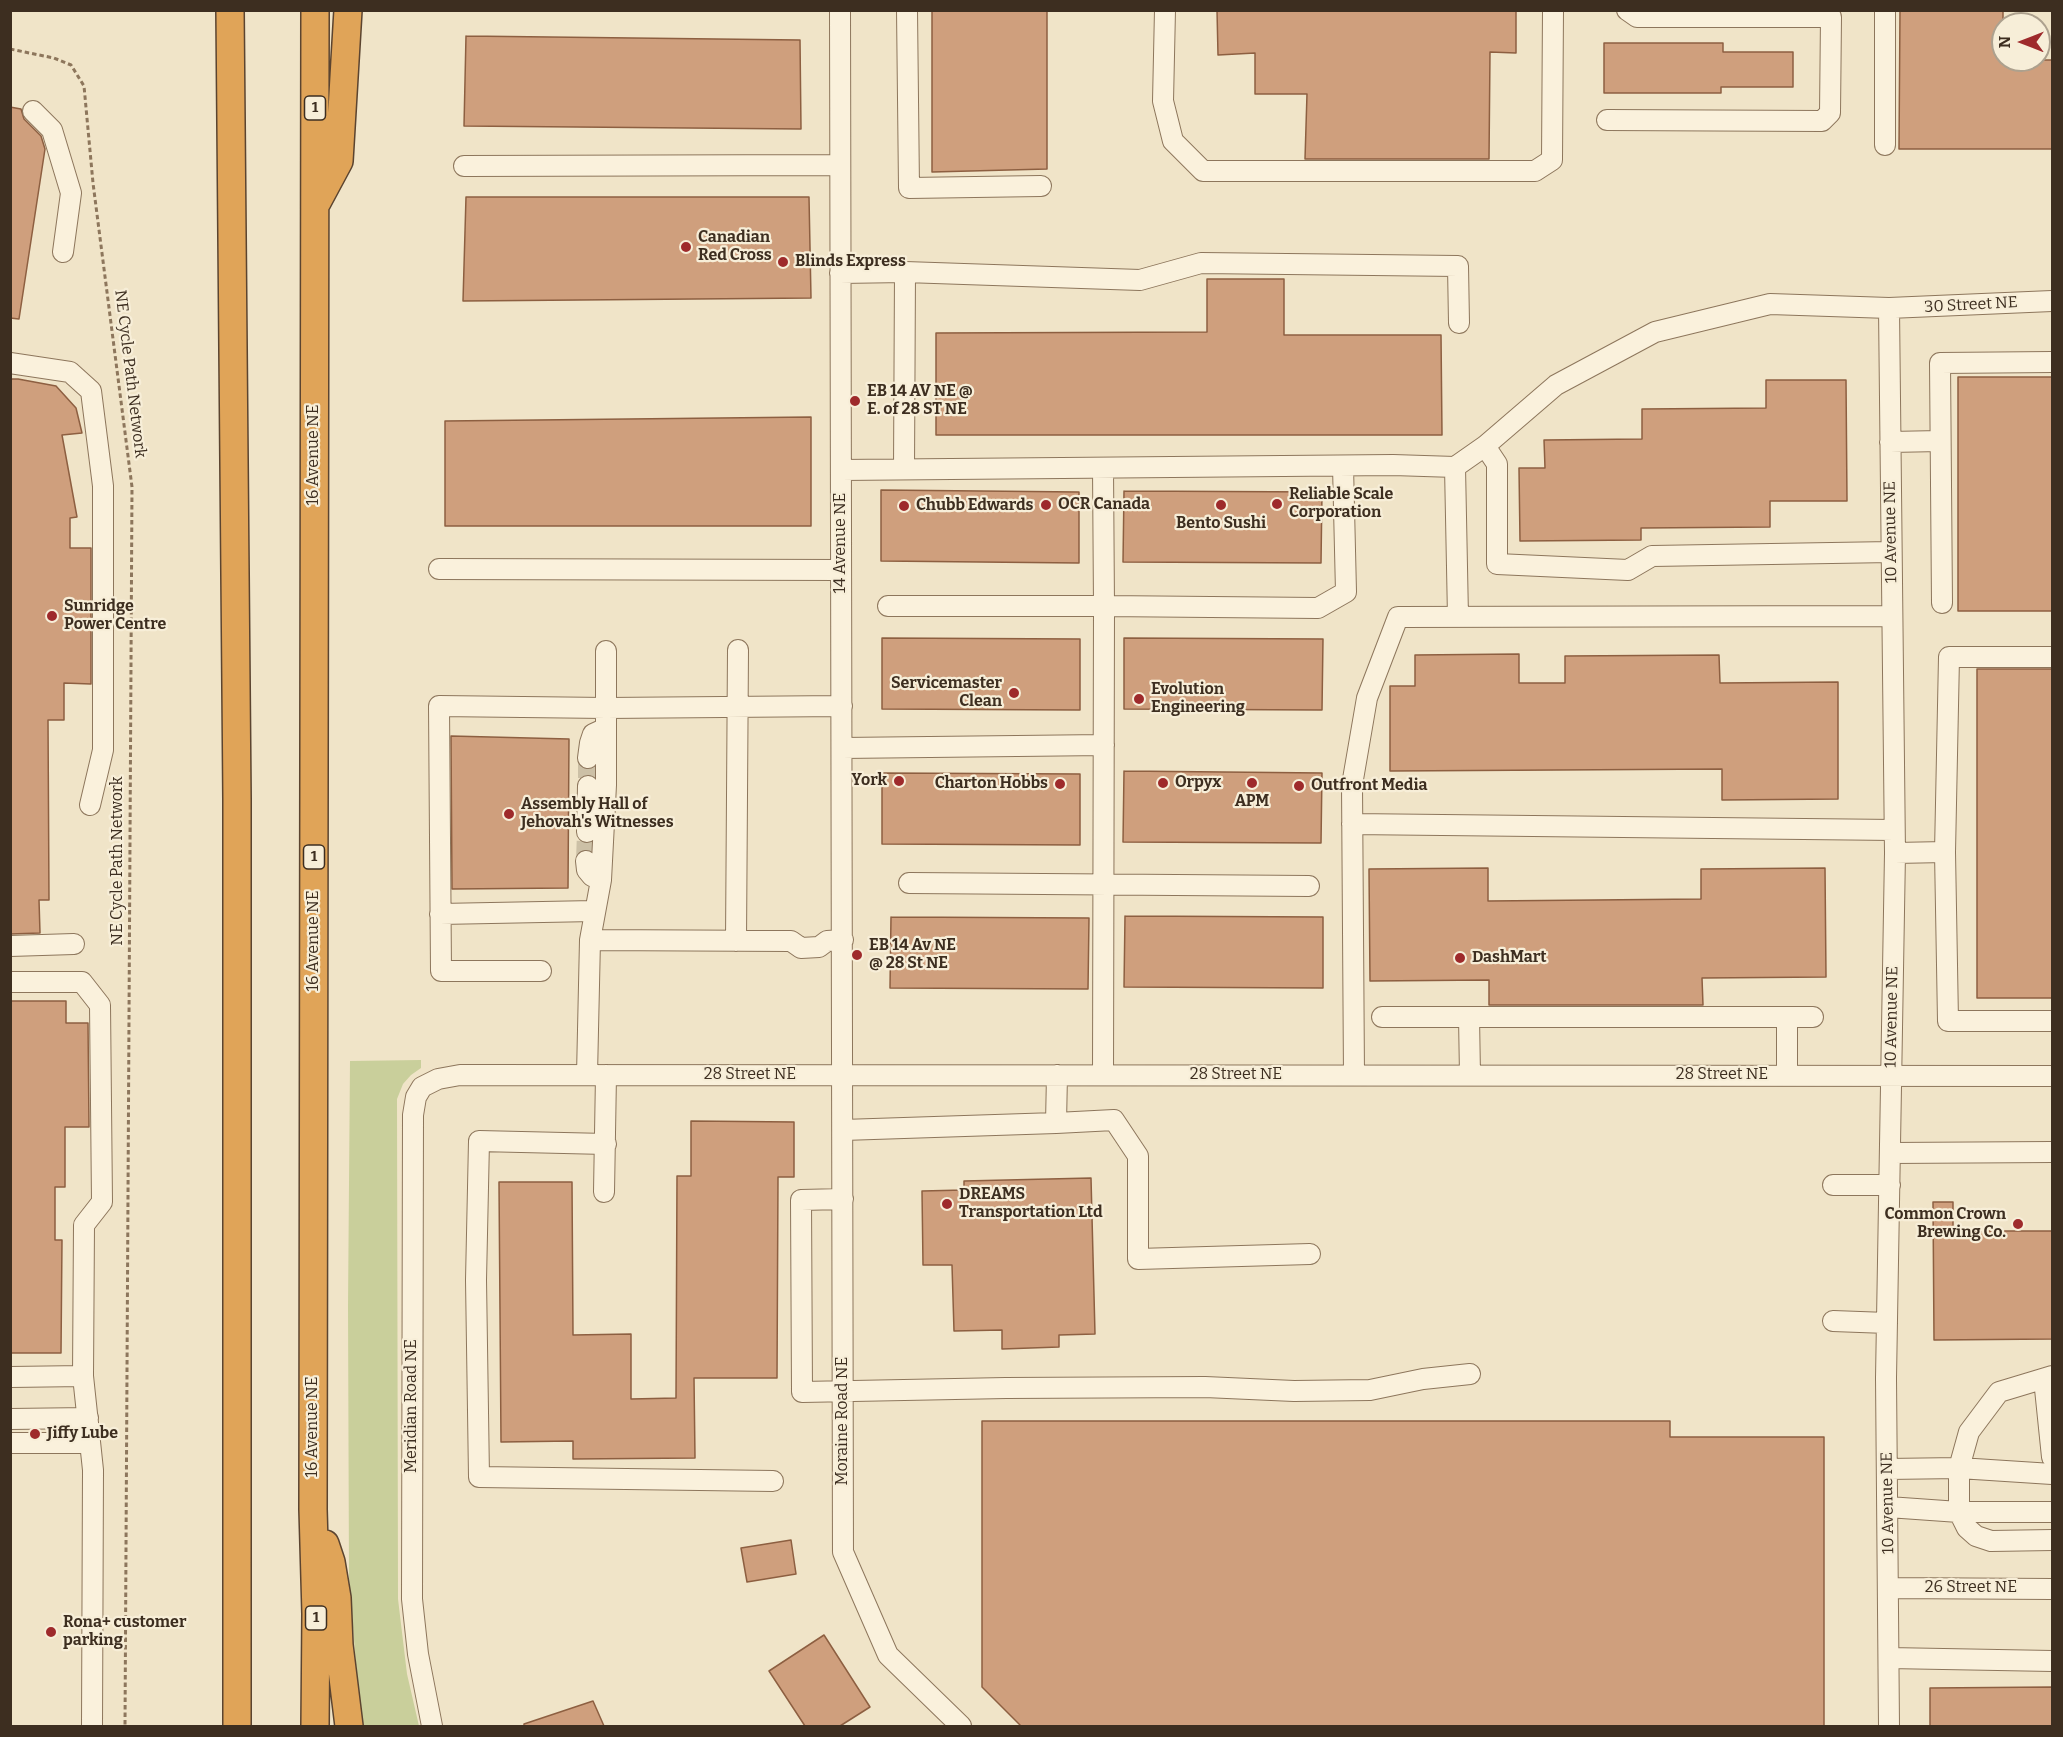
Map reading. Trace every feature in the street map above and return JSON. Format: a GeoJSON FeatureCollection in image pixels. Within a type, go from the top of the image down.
{"type":"FeatureCollection","features":[{"type":"Feature","properties":{"kind":"highway"},"geometry":{"type":"LineString","coordinates":[[214,10],[218,130],[231,161]]}},
{"type":"Feature","properties":{"kind":"highway"},"geometry":{"type":"LineString","coordinates":[[230,10],[237,799],[237,1726]]}},
{"type":"Feature","properties":{"kind":"highway","name":"16 Avenue NE"},"geometry":{"type":"LineString","coordinates":[[315,10],[313,1509],[316,1614],[315,1726]]}},
{"type":"Feature","properties":{"kind":"highway"},"geometry":{"type":"LineString","coordinates":[[315,206],[339,161],[348,10]]}},
{"type":"Feature","properties":{"kind":"highway"},"geometry":{"type":"LineString","coordinates":[[313,1509],[331,1562],[337,1598],[339,1645],[349,1726]]}},
{"type":"Feature","properties":{"kind":"highway"},"geometry":{"type":"LineString","coordinates":[[220,1726],[229,1660],[237,1533]]}},
{"type":"Feature","properties":{"kind":"street","name":"14 Avenue NE"},"geometry":{"type":"LineString","coordinates":[[840,10],[842,748],[835,941],[843,1075]]}},
{"type":"Feature","properties":{"kind":"street"},"geometry":{"type":"LineString","coordinates":[[907,10],[909,188],[1041,186]]}},
{"type":"Feature","properties":{"kind":"street"},"geometry":{"type":"LineString","coordinates":[[1165,10],[1163,101],[1173,141],[1203,171],[1535,171],[1552,160],[1553,10]]}},
{"type":"Feature","properties":{"kind":"street"},"geometry":{"type":"LineString","coordinates":[[1607,120],[1822,121],[1830,113],[1831,14],[1637,17],[1627,10]]}},
{"type":"Feature","properties":{"kind":"street"},"geometry":{"type":"LineString","coordinates":[[1885,10],[1885,145]]}},
{"type":"Feature","properties":{"kind":"street"},"geometry":{"type":"LineString","coordinates":[[33,111],[52,130],[71,193],[63,252]]}},
{"type":"Feature","properties":{"kind":"street"},"geometry":{"type":"LineString","coordinates":[[464,166],[840,165]]}},
{"type":"Feature","properties":{"kind":"street"},"geometry":{"type":"LineString","coordinates":[[840,273],[905,272],[1140,280],[1201,264],[1458,266],[1459,324]]}},
{"type":"Feature","properties":{"kind":"street"},"geometry":{"type":"LineString","coordinates":[[904,469],[905,272]]}},
{"type":"Feature","properties":{"kind":"street","name":"30 Street NE"},"geometry":{"type":"LineString","coordinates":[[1455,467],[1485,446],[1556,385],[1655,332],[1770,304],[1889,308],[2052,301]]}},
{"type":"Feature","properties":{"kind":"street","name":"10 Avenue NE"},"geometry":{"type":"LineString","coordinates":[[1889,308],[1895,853],[1887,1323],[1889,1726]]}},
{"type":"Feature","properties":{"kind":"street"},"geometry":{"type":"LineString","coordinates":[[1942,603],[1940,363],[2052,362]]}},
{"type":"Feature","properties":{"kind":"street"},"geometry":{"type":"LineString","coordinates":[[10,363],[70,372],[91,391],[104,486],[104,750],[90,805]]}},
{"type":"Feature","properties":{"kind":"street"},"geometry":{"type":"LineString","coordinates":[[1890,442],[1940,441]]}},
{"type":"Feature","properties":{"kind":"street"},"geometry":{"type":"LineString","coordinates":[[1485,446],[1497,464],[1497,564],[1628,570],[1652,556],[1891,552]]}},
{"type":"Feature","properties":{"kind":"street"},"geometry":{"type":"LineString","coordinates":[[888,606],[1318,608],[1346,592],[1343,466]]}},
{"type":"Feature","properties":{"kind":"street"},"geometry":{"type":"LineString","coordinates":[[841,470],[1455,467],[1458,617]]}},
{"type":"Feature","properties":{"kind":"street"},"geometry":{"type":"LineString","coordinates":[[1103,468],[1103,1075]]}},
{"type":"Feature","properties":{"kind":"street"},"geometry":{"type":"LineString","coordinates":[[439,569],[841,570]]}},
{"type":"Feature","properties":{"kind":"street"},"geometry":{"type":"LineString","coordinates":[[1354,1075],[1352,785],[1367,698],[1398,617],[1892,616]]}},
{"type":"Feature","properties":{"kind":"street"},"geometry":{"type":"LineString","coordinates":[[604,1192],[606,1144],[597,1075],[590,940],[601,880],[606,785],[606,651]]}},
{"type":"Feature","properties":{"kind":"street"},"geometry":{"type":"LineString","coordinates":[[736,941],[738,651]]}},
{"type":"Feature","properties":{"kind":"street"},"geometry":{"type":"LineString","coordinates":[[2052,657],[1949,657],[1945,852],[1948,1021],[2052,1021]]}},
{"type":"Feature","properties":{"kind":"street"},"geometry":{"type":"LineString","coordinates":[[541,971],[441,971],[439,706],[606,708],[842,706]]}},
{"type":"Feature","properties":{"kind":"street"},"geometry":{"type":"LineString","coordinates":[[588,758],[593,734],[606,728]]}},
{"type":"Feature","properties":{"kind":"street"},"geometry":{"type":"LineString","coordinates":[[842,748],[1104,745]]}},
{"type":"Feature","properties":{"kind":"street"},"geometry":{"type":"LineString","coordinates":[[587,832],[588,786]]}},
{"type":"Feature","properties":{"kind":"street"},"geometry":{"type":"LineString","coordinates":[[1352,824],[1894,830]]}},
{"type":"Feature","properties":{"kind":"street"},"geometry":{"type":"LineString","coordinates":[[1895,853],[1945,852]]}},
{"type":"Feature","properties":{"kind":"street"},"geometry":{"type":"LineString","coordinates":[[586,861],[587,870],[592,876],[601,880]]}},
{"type":"Feature","properties":{"kind":"street"},"geometry":{"type":"LineString","coordinates":[[909,883],[1309,886]]}},
{"type":"Feature","properties":{"kind":"street"},"geometry":{"type":"LineString","coordinates":[[440,914],[594,911]]}},
{"type":"Feature","properties":{"kind":"street"},"geometry":{"type":"LineString","coordinates":[[590,940],[791,941],[800,934],[819,935],[835,941]]}},
{"type":"Feature","properties":{"kind":"street"},"geometry":{"type":"LineString","coordinates":[[10,946],[74,944]]}},
{"type":"Feature","properties":{"kind":"street"},"geometry":{"type":"LineString","coordinates":[[10,982],[82,982],[99,1005],[102,1202],[84,1225],[83,1376],[93,1470],[92,1726]]}},
{"type":"Feature","properties":{"kind":"street"},"geometry":{"type":"LineString","coordinates":[[1382,1017],[1813,1017]]}},
{"type":"Feature","properties":{"kind":"street"},"geometry":{"type":"LineString","coordinates":[[1469,1017],[1470,1075]]}},
{"type":"Feature","properties":{"kind":"street"},"geometry":{"type":"LineString","coordinates":[[1787,1017],[1787,1075]]}},
{"type":"Feature","properties":{"kind":"street","name":"28 Street NE"},"geometry":{"type":"LineString","coordinates":[[423,1087],[438,1078],[460,1075],[2052,1076]]}},
{"type":"Feature","properties":{"kind":"street","name":"Moraine Road NE"},"geometry":{"type":"LineString","coordinates":[[843,1075],[843,1552],[888,1655],[961,1726]]}},
{"type":"Feature","properties":{"kind":"street"},"geometry":{"type":"LineString","coordinates":[[1056,1123],[1057,1075]]}},
{"type":"Feature","properties":{"kind":"street","name":"Meridian Road NE"},"geometry":{"type":"LineString","coordinates":[[423,1087],[416,1097],[413,1115],[412,1599],[418,1654],[432,1726]]}},
{"type":"Feature","properties":{"kind":"street"},"geometry":{"type":"LineString","coordinates":[[843,1130],[1114,1120],[1138,1156],[1138,1259],[1310,1254]]}},
{"type":"Feature","properties":{"kind":"street"},"geometry":{"type":"LineString","coordinates":[[606,1144],[479,1142],[476,1280],[479,1477],[773,1481]]}},
{"type":"Feature","properties":{"kind":"street"},"geometry":{"type":"LineString","coordinates":[[1891,1153],[2052,1152]]}},
{"type":"Feature","properties":{"kind":"street"},"geometry":{"type":"LineString","coordinates":[[1833,1185],[1890,1185]]}},
{"type":"Feature","properties":{"kind":"street"},"geometry":{"type":"LineString","coordinates":[[843,1199],[801,1200],[801,1392],[1205,1387],[1294,1391],[1370,1390],[1423,1379],[1470,1374]]}},
{"type":"Feature","properties":{"kind":"street"},"geometry":{"type":"LineString","coordinates":[[1833,1321],[1887,1323]]}},
{"type":"Feature","properties":{"kind":"street"},"geometry":{"type":"LineString","coordinates":[[10,1377],[83,1376]]}},
{"type":"Feature","properties":{"kind":"street"},"geometry":{"type":"LineString","coordinates":[[2052,1458],[2048,1377],[1999,1392],[1969,1432],[1959,1468],[1959,1512],[1967,1528],[1976,1536],[1991,1541],[2052,1540]]}},
{"type":"Feature","properties":{"kind":"street"},"geometry":{"type":"LineString","coordinates":[[10,1419],[89,1431]]}},
{"type":"Feature","properties":{"kind":"street"},"geometry":{"type":"LineString","coordinates":[[10,1431],[89,1431]]}},
{"type":"Feature","properties":{"kind":"street"},"geometry":{"type":"LineString","coordinates":[[10,1443],[89,1431]]}},
{"type":"Feature","properties":{"kind":"street"},"geometry":{"type":"LineString","coordinates":[[1887,1469],[1959,1468],[2052,1473]]}},
{"type":"Feature","properties":{"kind":"street"},"geometry":{"type":"LineString","coordinates":[[1888,1507],[1959,1512],[2052,1512]]}},
{"type":"Feature","properties":{"kind":"street","name":"26 Street NE"},"geometry":{"type":"LineString","coordinates":[[1889,1588],[2052,1589]]}},
{"type":"Feature","properties":{"kind":"street"},"geometry":{"type":"LineString","coordinates":[[1889,1658],[2052,1661]]}},
{"type":"Feature","properties":{"kind":"path","name":"NE Cycle Path Network"},"geometry":{"type":"LineString","coordinates":[[10,49],[54,58],[71,65],[84,86],[93,183],[132,487],[125,1726]]}},
{"type":"Feature","properties":{"kind":"green space"},"geometry":{"type":"Polygon","coordinates":[[[421,1060],[421,1068],[403,1084],[397,1099],[398,1599],[407,1674],[419,1726],[361,1726],[349,1578],[350,1061],[421,1060]]]}},
{"type":"Feature","properties":{"kind":"building"},"geometry":{"type":"Polygon","coordinates":[[[932,10],[1047,10],[1047,169],[932,172],[932,10]]]}},
{"type":"Feature","properties":{"kind":"building"},"geometry":{"type":"Polygon","coordinates":[[[1217,10],[1516,10],[1516,53],[1490,52],[1489,159],[1305,159],[1307,94],[1255,94],[1255,53],[1218,55],[1217,10]]]}},
{"type":"Feature","properties":{"kind":"building"},"geometry":{"type":"Polygon","coordinates":[[[1900,10],[2003,10],[2003,12],[1991,12],[1991,72],[2051,72],[2052,60],[2052,149],[1899,149],[1900,10]]]}},
{"type":"Feature","properties":{"kind":"building"},"geometry":{"type":"Polygon","coordinates":[[[466,36],[800,40],[801,129],[464,126],[466,36]]]}},
{"type":"Feature","properties":{"kind":"building"},"geometry":{"type":"Polygon","coordinates":[[[1604,43],[1723,43],[1723,52],[1793,52],[1793,87],[1721,87],[1721,93],[1604,93],[1604,43]]]}},
{"type":"Feature","properties":{"kind":"building"},"geometry":{"type":"Polygon","coordinates":[[[10,107],[21,109],[24,119],[41,136],[45,149],[19,319],[10,318],[10,107]]]}},
{"type":"Feature","properties":{"kind":"building"},"geometry":{"type":"Polygon","coordinates":[[[466,197],[809,197],[811,298],[463,301],[466,197]]]}},
{"type":"Feature","properties":{"kind":"building"},"geometry":{"type":"Polygon","coordinates":[[[1207,279],[1284,279],[1284,335],[1441,335],[1442,435],[936,435],[936,333],[1207,332],[1207,279]]]}},
{"type":"Feature","properties":{"kind":"building"},"geometry":{"type":"Polygon","coordinates":[[[1958,377],[2052,377],[2052,611],[1958,611],[1958,377]]]}},
{"type":"Feature","properties":{"kind":"building","name":"Sunridge Power Centre"},"geometry":{"type":"Polygon","coordinates":[[[10,379],[56,386],[76,408],[82,433],[62,435],[77,517],[70,518],[70,548],[91,548],[91,684],[64,683],[64,720],[48,720],[49,900],[39,900],[40,933],[10,934],[10,379]]]}},
{"type":"Feature","properties":{"kind":"building"},"geometry":{"type":"Polygon","coordinates":[[[1766,380],[1846,380],[1847,501],[1770,501],[1770,527],[1641,528],[1641,540],[1520,541],[1519,468],[1545,468],[1544,440],[1642,439],[1642,409],[1766,408],[1766,380]]]}},
{"type":"Feature","properties":{"kind":"building"},"geometry":{"type":"Polygon","coordinates":[[[811,417],[811,526],[445,526],[445,421],[811,417]]]}},
{"type":"Feature","properties":{"kind":"building"},"geometry":{"type":"Polygon","coordinates":[[[881,490],[1079,492],[1079,563],[881,561],[881,490]]]}},
{"type":"Feature","properties":{"kind":"building"},"geometry":{"type":"Polygon","coordinates":[[[1124,491],[1322,492],[1321,563],[1123,562],[1124,491]]]}},
{"type":"Feature","properties":{"kind":"building"},"geometry":{"type":"Polygon","coordinates":[[[882,638],[1080,639],[1080,710],[882,709],[882,638]]]}},
{"type":"Feature","properties":{"kind":"building"},"geometry":{"type":"Polygon","coordinates":[[[1124,638],[1323,639],[1322,710],[1124,709],[1124,638]]]}},
{"type":"Feature","properties":{"kind":"building"},"geometry":{"type":"Polygon","coordinates":[[[1519,654],[1519,683],[1565,683],[1565,656],[1719,655],[1720,683],[1838,682],[1838,799],[1722,800],[1722,769],[1390,771],[1390,686],[1415,686],[1415,655],[1519,654]]]}},
{"type":"Feature","properties":{"kind":"building"},"geometry":{"type":"Polygon","coordinates":[[[1977,669],[2052,669],[2052,998],[1977,998],[1977,669]]]}},
{"type":"Feature","properties":{"kind":"building","name":"Assembly Hall of Jehovah's Witnesses"},"geometry":{"type":"Polygon","coordinates":[[[451,736],[569,739],[568,888],[452,889],[451,736]]]}},
{"type":"Feature","properties":{"kind":"building"},"geometry":{"type":"Polygon","coordinates":[[[1124,771],[1322,773],[1321,843],[1123,842],[1124,771]]]}},
{"type":"Feature","properties":{"kind":"building"},"geometry":{"type":"Polygon","coordinates":[[[882,773],[1080,774],[1080,845],[882,844],[882,773]]]}},
{"type":"Feature","properties":{"kind":"building"},"geometry":{"type":"Polygon","coordinates":[[[1488,868],[1488,901],[1701,899],[1701,869],[1825,868],[1826,977],[1702,978],[1703,1005],[1489,1005],[1489,980],[1370,981],[1369,869],[1488,868]]]}},
{"type":"Feature","properties":{"kind":"building"},"geometry":{"type":"Polygon","coordinates":[[[1125,916],[1323,917],[1323,988],[1124,987],[1125,916]]]}},
{"type":"Feature","properties":{"kind":"building"},"geometry":{"type":"Polygon","coordinates":[[[891,917],[1089,918],[1088,989],[890,988],[891,917]]]}},
{"type":"Feature","properties":{"kind":"building"},"geometry":{"type":"Polygon","coordinates":[[[10,1001],[66,1001],[66,1023],[88,1023],[89,1127],[65,1127],[65,1187],[55,1187],[55,1240],[62,1240],[61,1353],[10,1353],[10,1001]]]}},
{"type":"Feature","properties":{"kind":"building"},"geometry":{"type":"Polygon","coordinates":[[[691,1121],[794,1122],[794,1177],[778,1177],[777,1378],[694,1378],[695,1458],[573,1459],[573,1441],[501,1442],[499,1182],[572,1182],[573,1335],[631,1334],[631,1399],[676,1398],[677,1176],[691,1176],[691,1121]]]}},
{"type":"Feature","properties":{"kind":"building"},"geometry":{"type":"Polygon","coordinates":[[[1091,1178],[1095,1334],[1059,1335],[1059,1347],[1002,1349],[1002,1330],[954,1331],[952,1265],[923,1265],[922,1191],[964,1190],[964,1181],[1091,1178]]]}},
{"type":"Feature","properties":{"kind":"building"},"geometry":{"type":"Polygon","coordinates":[[[1933,1202],[1953,1202],[1953,1231],[2052,1231],[2052,1339],[1934,1340],[1933,1202]]]}},
{"type":"Feature","properties":{"kind":"building"},"geometry":{"type":"Polygon","coordinates":[[[982,1421],[1670,1421],[1670,1437],[1824,1437],[1824,1726],[1021,1726],[982,1687],[982,1421]]]}},
{"type":"Feature","properties":{"kind":"building"},"geometry":{"type":"Polygon","coordinates":[[[791,1540],[796,1574],[747,1582],[741,1548],[791,1540]]]}},
{"type":"Feature","properties":{"kind":"building"},"geometry":{"type":"Polygon","coordinates":[[[824,1635],[870,1707],[840,1726],[805,1726],[769,1671],[824,1635]]]}},
{"type":"Feature","properties":{"kind":"building"},"geometry":{"type":"Polygon","coordinates":[[[2052,1687],[2052,1726],[1930,1726],[1930,1688],[2052,1687]]]}},
{"type":"Feature","properties":{"kind":"building"},"geometry":{"type":"Polygon","coordinates":[[[593,1701],[604,1726],[524,1726],[524,1724],[593,1701]]]}},
{"type":"Feature","properties":{"kind":"tunnel"},"geometry":{"type":"LineString","coordinates":[[588,758],[588,786]]}},
{"type":"Feature","properties":{"kind":"tunnel"},"geometry":{"type":"LineString","coordinates":[[586,861],[587,832]]}},
{"type":"Feature","properties":{"kind":"place","name":"Canadian Red Cross"},"geometry":{"type":"Point","coordinates":[686,247]}},
{"type":"Feature","properties":{"kind":"place","name":"Blinds Express"},"geometry":{"type":"Point","coordinates":[783,262]}},
{"type":"Feature","properties":{"kind":"place","name":"EB 14 AV NE @ E. of 28 ST NE"},"geometry":{"type":"Point","coordinates":[855,401]}},
{"type":"Feature","properties":{"kind":"place","name":"Reliable Scale Corporation"},"geometry":{"type":"Point","coordinates":[1277,504]}},
{"type":"Feature","properties":{"kind":"place","name":"OCR Canada"},"geometry":{"type":"Point","coordinates":[1046,505]}},
{"type":"Feature","properties":{"kind":"place","name":"Bento Sushi"},"geometry":{"type":"Point","coordinates":[1221,505]}},
{"type":"Feature","properties":{"kind":"place","name":"Chubb Edwards"},"geometry":{"type":"Point","coordinates":[904,506]}},
{"type":"Feature","properties":{"kind":"place","name":"Sunridge Power Centre"},"geometry":{"type":"Point","coordinates":[52,616]}},
{"type":"Feature","properties":{"kind":"place","name":"Servicemaster Clean"},"geometry":{"type":"Point","coordinates":[1014,693]}},
{"type":"Feature","properties":{"kind":"place","name":"Evolution Engineering"},"geometry":{"type":"Point","coordinates":[1139,699]}},
{"type":"Feature","properties":{"kind":"place","name":"York"},"geometry":{"type":"Point","coordinates":[899,781]}},
{"type":"Feature","properties":{"kind":"place","name":"Orpyx"},"geometry":{"type":"Point","coordinates":[1163,783]}},
{"type":"Feature","properties":{"kind":"place","name":"APM"},"geometry":{"type":"Point","coordinates":[1252,783]}},
{"type":"Feature","properties":{"kind":"place","name":"Charton Hobbs"},"geometry":{"type":"Point","coordinates":[1060,784]}},
{"type":"Feature","properties":{"kind":"place","name":"Outfront Media"},"geometry":{"type":"Point","coordinates":[1299,786]}},
{"type":"Feature","properties":{"kind":"place","name":"Assembly Hall of Jehovah's Witnesses"},"geometry":{"type":"Point","coordinates":[509,814]}},
{"type":"Feature","properties":{"kind":"place","name":"EB 14 Av NE @ 28 St NE"},"geometry":{"type":"Point","coordinates":[857,955]}},
{"type":"Feature","properties":{"kind":"place","name":"DashMart"},"geometry":{"type":"Point","coordinates":[1460,958]}},
{"type":"Feature","properties":{"kind":"place","name":"DREAMS Transportation Ltd"},"geometry":{"type":"Point","coordinates":[947,1204]}},
{"type":"Feature","properties":{"kind":"place","name":"Common Crown Brewing Co."},"geometry":{"type":"Point","coordinates":[2018,1224]}},
{"type":"Feature","properties":{"kind":"place","name":"Jiffy Lube"},"geometry":{"type":"Point","coordinates":[35,1434]}},
{"type":"Feature","properties":{"kind":"place","name":"Rona+ customer parking"},"geometry":{"type":"Point","coordinates":[51,1632]}}]}
